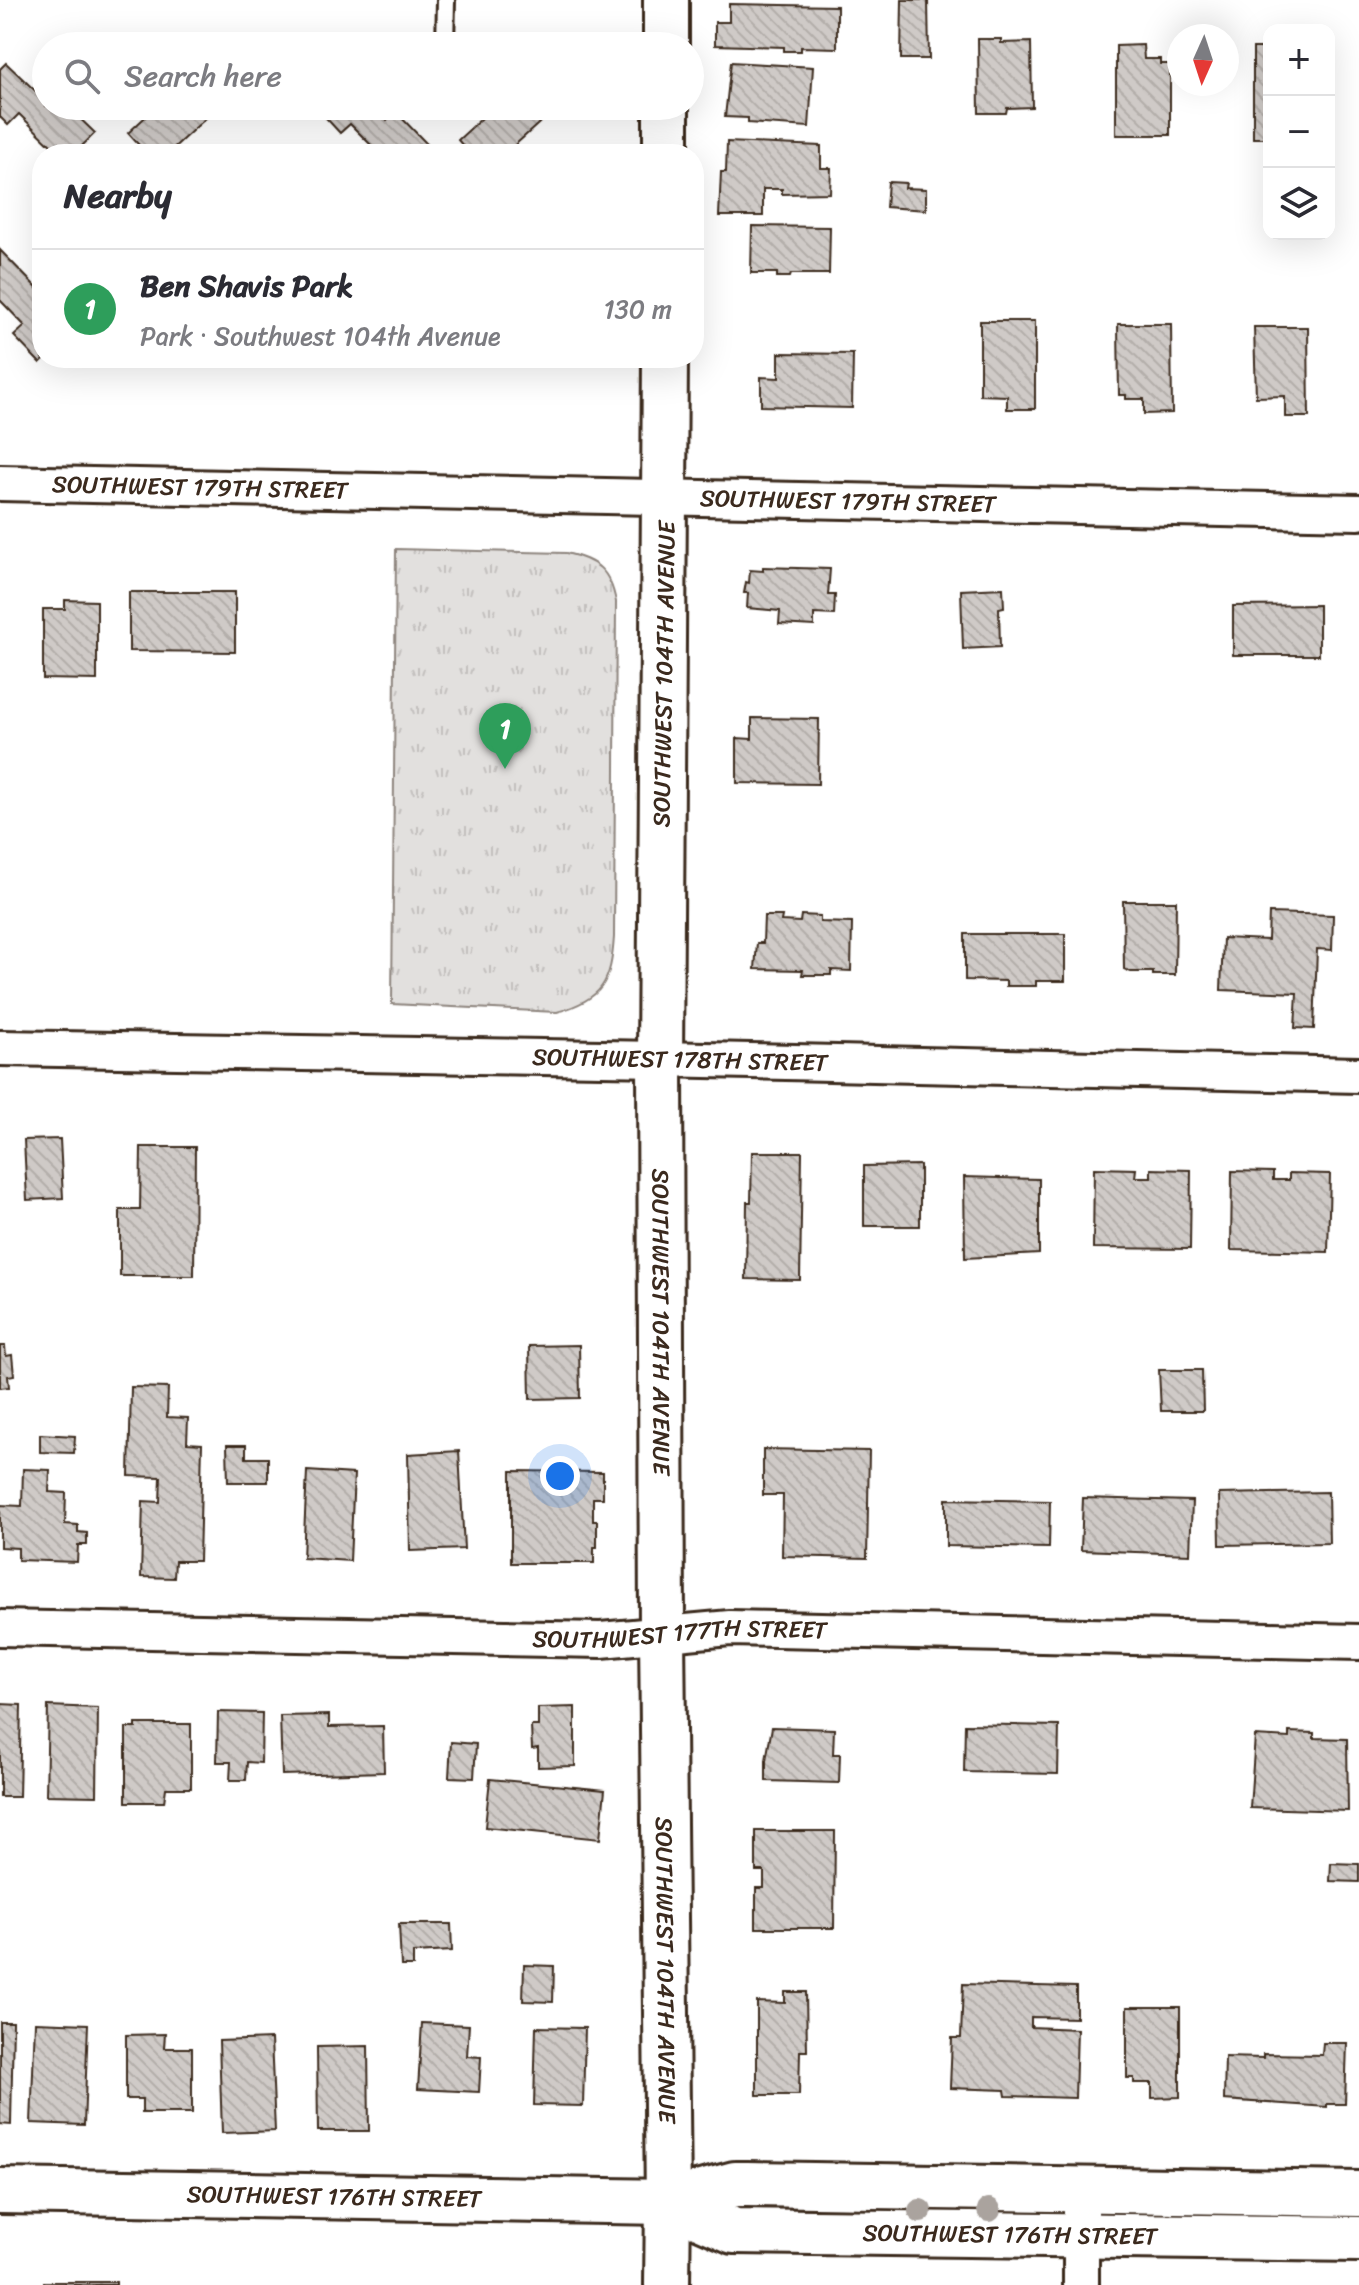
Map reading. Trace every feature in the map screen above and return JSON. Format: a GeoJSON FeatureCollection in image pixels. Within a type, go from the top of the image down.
{"type":"FeatureCollection","features":[{"type":"Feature","properties":{"kind":"street"},"geometry":{"type":"LineString","coordinates":[[666,0],[666,32]]}},
{"type":"Feature","properties":{"kind":"street"},"geometry":{"type":"LineString","coordinates":[[666,120],[666,144]]}},
{"type":"Feature","properties":{"kind":"street","name":"SOUTHWEST 104TH AVENUE"},"geometry":{"type":"LineString","coordinates":[[665,368],[660,1059],[667,2285]]}},
{"type":"Feature","properties":{"kind":"street","name":"SOUTHWEST 179TH STREET"},"geometry":{"type":"LineString","coordinates":[[0,483],[1359,512]]}},
{"type":"Feature","properties":{"kind":"street","name":"SOUTHWEST 178TH STREET"},"geometry":{"type":"LineString","coordinates":[[0,1048],[1359,1075]]}},
{"type":"Feature","properties":{"kind":"street","name":"SOUTHWEST 177TH STREET"},"geometry":{"type":"LineString","coordinates":[[0,1628],[601,1640],[730,1628],[1359,1642]]}},
{"type":"Feature","properties":{"kind":"street","name":"SOUTHWEST 176TH STREET"},"geometry":{"type":"LineString","coordinates":[[0,2191],[668,2202],[735,2184],[1359,2194]]}},
{"type":"Feature","properties":{"kind":"street"},"geometry":{"type":"LineString","coordinates":[[1081,2190],[1081,2285]]}},
{"type":"Feature","properties":{"kind":"street","name":"SOUTHWEST 176TH STREET"},"geometry":{"type":"LineString","coordinates":[[668,2202],[734,2231],[1359,2239]]}},
{"type":"Feature","properties":{"kind":"lane"},"geometry":{"type":"LineString","coordinates":[[445,32],[446,0]]}},
{"type":"Feature","properties":{"kind":"green space"},"geometry":{"type":"Polygon","coordinates":[[[396,549],[566,553],[594,563],[610,582],[616,602],[614,937],[610,966],[602,986],[573,1007],[557,1012],[392,1004],[396,549]]]}},
{"type":"Feature","properties":{"kind":"building"},"geometry":{"type":"Polygon","coordinates":[[[902,0],[928,0],[929,59],[901,59],[902,0]]]}},
{"type":"Feature","properties":{"kind":"building"},"geometry":{"type":"Polygon","coordinates":[[[729,4],[837,6],[837,48],[801,47],[801,51],[784,51],[784,47],[715,45],[715,22],[729,22],[729,4]]]}},
{"type":"Feature","properties":{"kind":"building"},"geometry":{"type":"Polygon","coordinates":[[[978,39],[1001,39],[1001,43],[1031,42],[1032,107],[1007,108],[1006,113],[979,113],[978,39]]]}},
{"type":"Feature","properties":{"kind":"building"},"geometry":{"type":"Polygon","coordinates":[[[1143,45],[1144,59],[1160,59],[1160,64],[1167,64],[1170,135],[1116,135],[1116,46],[1143,45]]]}},
{"type":"Feature","properties":{"kind":"building"},"geometry":{"type":"Polygon","coordinates":[[[1253,48],[1263,48],[1263,138],[1253,138],[1253,48]]]}},
{"type":"Feature","properties":{"kind":"building"},"geometry":{"type":"Polygon","coordinates":[[[731,62],[813,67],[809,127],[748,123],[748,118],[725,117],[731,62]]]}},
{"type":"Feature","properties":{"kind":"building"},"geometry":{"type":"Polygon","coordinates":[[[6,63],[32,88],[32,120],[82,120],[95,133],[84,144],[50,144],[19,114],[8,125],[0,117],[0,69],[6,63]]]}},
{"type":"Feature","properties":{"kind":"building"},"geometry":{"type":"Polygon","coordinates":[[[142,120],[204,120],[178,144],[138,144],[128,133],[142,120]]]}},
{"type":"Feature","properties":{"kind":"building"},"geometry":{"type":"Polygon","coordinates":[[[328,120],[404,120],[427,144],[370,144],[350,124],[340,133],[328,120]]]}},
{"type":"Feature","properties":{"kind":"building"},"geometry":{"type":"Polygon","coordinates":[[[480,120],[543,120],[516,144],[461,144],[458,140],[480,120]]]}},
{"type":"Feature","properties":{"kind":"building"},"geometry":{"type":"Polygon","coordinates":[[[727,142],[821,146],[821,168],[831,168],[830,193],[782,194],[782,189],[763,189],[763,216],[719,216],[721,172],[726,172],[727,142]]]}},
{"type":"Feature","properties":{"kind":"building"},"geometry":{"type":"Polygon","coordinates":[[[888,182],[906,183],[905,188],[926,189],[926,210],[886,207],[888,182]]]}},
{"type":"Feature","properties":{"kind":"building"},"geometry":{"type":"Polygon","coordinates":[[[752,226],[830,227],[829,274],[777,277],[777,273],[751,273],[752,226]]]}},
{"type":"Feature","properties":{"kind":"building"},"geometry":{"type":"Polygon","coordinates":[[[0,250],[32,283],[32,355],[14,336],[25,326],[0,300],[0,250]]]}},
{"type":"Feature","properties":{"kind":"building"},"geometry":{"type":"Polygon","coordinates":[[[980,321],[1035,321],[1035,409],[1007,409],[1007,396],[980,395],[980,321]]]}},
{"type":"Feature","properties":{"kind":"building"},"geometry":{"type":"Polygon","coordinates":[[[1118,324],[1171,324],[1172,413],[1144,414],[1144,399],[1126,399],[1126,395],[1119,395],[1118,324]]]}},
{"type":"Feature","properties":{"kind":"building"},"geometry":{"type":"Polygon","coordinates":[[[1254,327],[1308,327],[1309,417],[1285,417],[1285,396],[1256,397],[1254,327]]]}},
{"type":"Feature","properties":{"kind":"building"},"geometry":{"type":"Polygon","coordinates":[[[779,353],[853,354],[852,408],[761,406],[761,377],[779,378],[779,353]]]}},
{"type":"Feature","properties":{"kind":"building"},"geometry":{"type":"Polygon","coordinates":[[[763,567],[830,569],[828,595],[835,595],[834,615],[814,614],[814,626],[779,624],[780,611],[747,608],[748,593],[744,593],[750,570],[763,571],[763,567]]]}},
{"type":"Feature","properties":{"kind":"building"},"geometry":{"type":"Polygon","coordinates":[[[1003,588],[1004,607],[999,608],[1000,647],[963,649],[961,590],[1003,588]]]}},
{"type":"Feature","properties":{"kind":"building"},"geometry":{"type":"Polygon","coordinates":[[[129,592],[235,592],[235,652],[129,651],[129,592]]]}},
{"type":"Feature","properties":{"kind":"building"},"geometry":{"type":"Polygon","coordinates":[[[65,600],[97,601],[97,680],[43,679],[43,609],[65,609],[65,600]]]}},
{"type":"Feature","properties":{"kind":"building"},"geometry":{"type":"Polygon","coordinates":[[[1319,605],[1319,655],[1233,655],[1233,606],[1319,605]]]}},
{"type":"Feature","properties":{"kind":"building"},"geometry":{"type":"Polygon","coordinates":[[[752,718],[819,719],[818,784],[737,783],[737,738],[752,739],[752,718]]]}},
{"type":"Feature","properties":{"kind":"building"},"geometry":{"type":"Polygon","coordinates":[[[1123,901],[1176,901],[1175,975],[1153,975],[1153,972],[1124,969],[1123,901]]]}},
{"type":"Feature","properties":{"kind":"building"},"geometry":{"type":"Polygon","coordinates":[[[1269,913],[1333,915],[1332,950],[1317,949],[1314,1029],[1295,1028],[1297,993],[1221,990],[1223,938],[1268,940],[1269,913]]]}},
{"type":"Feature","properties":{"kind":"building"},"geometry":{"type":"Polygon","coordinates":[[[801,915],[820,916],[820,922],[852,923],[851,971],[831,970],[831,975],[802,975],[803,970],[755,969],[757,943],[763,943],[764,916],[782,916],[781,921],[800,922],[801,915]]]}},
{"type":"Feature","properties":{"kind":"building"},"geometry":{"type":"Polygon","coordinates":[[[965,934],[1065,934],[1065,981],[1036,981],[1036,986],[1006,986],[1006,981],[965,980],[965,934]]]}},
{"type":"Feature","properties":{"kind":"building"},"geometry":{"type":"Polygon","coordinates":[[[60,1139],[63,1198],[27,1200],[24,1140],[60,1139]]]}},
{"type":"Feature","properties":{"kind":"building"},"geometry":{"type":"Polygon","coordinates":[[[141,1147],[195,1147],[194,1276],[120,1276],[120,1210],[140,1210],[141,1147]]]}},
{"type":"Feature","properties":{"kind":"building"},"geometry":{"type":"Polygon","coordinates":[[[752,1152],[802,1152],[800,1280],[746,1279],[747,1202],[751,1202],[752,1152]]]}},
{"type":"Feature","properties":{"kind":"building"},"geometry":{"type":"Polygon","coordinates":[[[920,1165],[920,1226],[864,1226],[864,1166],[920,1165]]]}},
{"type":"Feature","properties":{"kind":"building"},"geometry":{"type":"Polygon","coordinates":[[[1094,1168],[1136,1169],[1135,1177],[1151,1177],[1151,1169],[1191,1170],[1190,1249],[1093,1248],[1094,1168]]]}},
{"type":"Feature","properties":{"kind":"building"},"geometry":{"type":"Polygon","coordinates":[[[1232,1171],[1273,1172],[1273,1180],[1289,1180],[1289,1173],[1330,1174],[1328,1252],[1231,1250],[1232,1171]]]}},
{"type":"Feature","properties":{"kind":"building"},"geometry":{"type":"Polygon","coordinates":[[[964,1177],[1039,1179],[1039,1254],[965,1258],[964,1177]]]}},
{"type":"Feature","properties":{"kind":"building"},"geometry":{"type":"Polygon","coordinates":[[[579,1345],[580,1398],[530,1399],[529,1346],[579,1345]]]}},
{"type":"Feature","properties":{"kind":"building"},"geometry":{"type":"Polygon","coordinates":[[[0,1346],[5,1346],[6,1356],[12,1355],[14,1375],[8,1376],[9,1387],[0,1388],[0,1346]]]}},
{"type":"Feature","properties":{"kind":"building"},"geometry":{"type":"Polygon","coordinates":[[[1159,1370],[1202,1370],[1203,1411],[1161,1411],[1159,1370]]]}},
{"type":"Feature","properties":{"kind":"building"},"geometry":{"type":"Polygon","coordinates":[[[131,1387],[168,1388],[167,1417],[188,1418],[187,1443],[202,1444],[199,1561],[175,1561],[174,1578],[141,1577],[143,1501],[160,1502],[161,1477],[129,1476],[131,1387]]]}},
{"type":"Feature","properties":{"kind":"building"},"geometry":{"type":"Polygon","coordinates":[[[40,1434],[75,1436],[74,1453],[40,1452],[40,1434]]]}},
{"type":"Feature","properties":{"kind":"building"},"geometry":{"type":"Polygon","coordinates":[[[227,1445],[246,1445],[246,1458],[268,1458],[268,1482],[228,1482],[227,1445]]]}},
{"type":"Feature","properties":{"kind":"building"},"geometry":{"type":"Polygon","coordinates":[[[763,1449],[869,1451],[867,1558],[782,1556],[783,1495],[763,1495],[763,1449]]]}},
{"type":"Feature","properties":{"kind":"building"},"geometry":{"type":"Polygon","coordinates":[[[459,1451],[464,1549],[410,1551],[408,1454],[459,1451]]]}},
{"type":"Feature","properties":{"kind":"building"},"geometry":{"type":"Polygon","coordinates":[[[23,1469],[50,1470],[49,1492],[66,1493],[65,1524],[78,1525],[78,1532],[87,1533],[87,1545],[78,1545],[77,1562],[18,1560],[18,1548],[0,1547],[0,1505],[22,1506],[23,1469]]]}},
{"type":"Feature","properties":{"kind":"building"},"geometry":{"type":"Polygon","coordinates":[[[307,1471],[354,1474],[350,1561],[303,1558],[307,1471]]]}},
{"type":"Feature","properties":{"kind":"building"},"geometry":{"type":"Polygon","coordinates":[[[511,1471],[603,1472],[603,1498],[593,1498],[593,1521],[597,1521],[594,1563],[511,1563],[511,1471]]]}},
{"type":"Feature","properties":{"kind":"building"},"geometry":{"type":"Polygon","coordinates":[[[1328,1492],[1329,1543],[1220,1545],[1219,1494],[1328,1492]]]}},
{"type":"Feature","properties":{"kind":"building"},"geometry":{"type":"Polygon","coordinates":[[[1083,1498],[1192,1501],[1190,1554],[1081,1550],[1083,1498]]]}},
{"type":"Feature","properties":{"kind":"building"},"geometry":{"type":"Polygon","coordinates":[[[946,1499],[1050,1501],[1049,1548],[946,1546],[946,1499]]]}},
{"type":"Feature","properties":{"kind":"building"},"geometry":{"type":"Polygon","coordinates":[[[0,1704],[21,1705],[19,1797],[0,1797],[0,1704]]]}},
{"type":"Feature","properties":{"kind":"building"},"geometry":{"type":"Polygon","coordinates":[[[48,1706],[98,1708],[97,1796],[46,1795],[48,1706]]]}},
{"type":"Feature","properties":{"kind":"building"},"geometry":{"type":"Polygon","coordinates":[[[575,1707],[575,1766],[538,1767],[538,1748],[532,1749],[531,1726],[538,1726],[538,1708],[575,1707]]]}},
{"type":"Feature","properties":{"kind":"building"},"geometry":{"type":"Polygon","coordinates":[[[218,1712],[262,1713],[261,1763],[247,1762],[246,1780],[230,1780],[231,1762],[217,1762],[218,1712]]]}},
{"type":"Feature","properties":{"kind":"building"},"geometry":{"type":"Polygon","coordinates":[[[329,1715],[329,1727],[383,1726],[384,1772],[282,1775],[280,1716],[329,1715]]]}},
{"type":"Feature","properties":{"kind":"building"},"geometry":{"type":"Polygon","coordinates":[[[136,1724],[191,1724],[191,1788],[166,1788],[164,1802],[126,1802],[126,1728],[136,1728],[136,1724]]]}},
{"type":"Feature","properties":{"kind":"building"},"geometry":{"type":"Polygon","coordinates":[[[965,1724],[1059,1726],[1058,1774],[964,1772],[965,1724]]]}},
{"type":"Feature","properties":{"kind":"building"},"geometry":{"type":"Polygon","coordinates":[[[772,1727],[834,1729],[833,1754],[840,1754],[839,1783],[766,1781],[772,1727]]]}},
{"type":"Feature","properties":{"kind":"building"},"geometry":{"type":"Polygon","coordinates":[[[1289,1732],[1314,1733],[1314,1738],[1347,1739],[1348,1811],[1250,1808],[1255,1736],[1289,1738],[1289,1732]]]}},
{"type":"Feature","properties":{"kind":"building"},"geometry":{"type":"Polygon","coordinates":[[[451,1742],[476,1744],[474,1778],[449,1777],[451,1742]]]}},
{"type":"Feature","properties":{"kind":"building"},"geometry":{"type":"Polygon","coordinates":[[[490,1779],[605,1790],[600,1839],[485,1827],[490,1779]]]}},
{"type":"Feature","properties":{"kind":"building"},"geometry":{"type":"Polygon","coordinates":[[[756,1831],[835,1831],[834,1928],[756,1928],[756,1888],[764,1888],[764,1871],[756,1871],[756,1831]]]}},
{"type":"Feature","properties":{"kind":"building"},"geometry":{"type":"Polygon","coordinates":[[[1331,1863],[1359,1864],[1359,1882],[1330,1881],[1331,1863]]]}},
{"type":"Feature","properties":{"kind":"building"},"geometry":{"type":"Polygon","coordinates":[[[399,1924],[451,1924],[452,1951],[413,1953],[413,1966],[401,1966],[399,1924]]]}},
{"type":"Feature","properties":{"kind":"building"},"geometry":{"type":"Polygon","coordinates":[[[524,1965],[554,1966],[553,2002],[523,2001],[524,1965]]]}},
{"type":"Feature","properties":{"kind":"building"},"geometry":{"type":"Polygon","coordinates":[[[963,1984],[1076,1987],[1076,2018],[1031,2017],[1031,2027],[1077,2029],[1075,2098],[1006,2096],[1005,2090],[950,2088],[952,2038],[961,2038],[963,1984]]]}},
{"type":"Feature","properties":{"kind":"building"},"geometry":{"type":"Polygon","coordinates":[[[785,1992],[806,1992],[807,2051],[800,2051],[799,2095],[757,2095],[757,2002],[785,2003],[785,1992]]]}},
{"type":"Feature","properties":{"kind":"building"},"geometry":{"type":"Polygon","coordinates":[[[1127,2007],[1180,2007],[1180,2097],[1152,2098],[1152,2083],[1134,2083],[1134,2078],[1127,2078],[1127,2007]]]}},
{"type":"Feature","properties":{"kind":"building"},"geometry":{"type":"Polygon","coordinates":[[[0,2022],[13,2022],[11,2125],[0,2124],[0,2022]]]}},
{"type":"Feature","properties":{"kind":"building"},"geometry":{"type":"Polygon","coordinates":[[[35,2022],[88,2024],[84,2125],[31,2123],[35,2022]]]}},
{"type":"Feature","properties":{"kind":"building"},"geometry":{"type":"Polygon","coordinates":[[[422,2023],[469,2025],[467,2056],[481,2057],[479,2092],[418,2089],[422,2023]]]}},
{"type":"Feature","properties":{"kind":"building"},"geometry":{"type":"Polygon","coordinates":[[[536,2027],[585,2028],[583,2106],[534,2105],[536,2027]]]}},
{"type":"Feature","properties":{"kind":"building"},"geometry":{"type":"Polygon","coordinates":[[[165,2034],[164,2048],[192,2048],[192,2113],[142,2113],[142,2099],[126,2099],[126,2035],[165,2034]]]}},
{"type":"Feature","properties":{"kind":"building"},"geometry":{"type":"Polygon","coordinates":[[[271,2039],[275,2131],[222,2133],[219,2041],[271,2039]]]}},
{"type":"Feature","properties":{"kind":"building"},"geometry":{"type":"Polygon","coordinates":[[[1323,2043],[1347,2043],[1345,2104],[1327,2104],[1327,2107],[1224,2100],[1225,2057],[1322,2055],[1323,2043]]]}},
{"type":"Feature","properties":{"kind":"building"},"geometry":{"type":"Polygon","coordinates":[[[368,2046],[369,2131],[318,2131],[317,2047],[368,2046]]]}},
{"type":"Feature","properties":{"kind":"building"},"geometry":{"type":"Polygon","coordinates":[[[44,2282],[116,2282],[116,2285],[44,2285],[44,2282]]]}},
{"type":"Feature","properties":{"kind":"place","name":"Ben Shavis Park"},"geometry":{"type":"Point","coordinates":[505,769]}}]}
